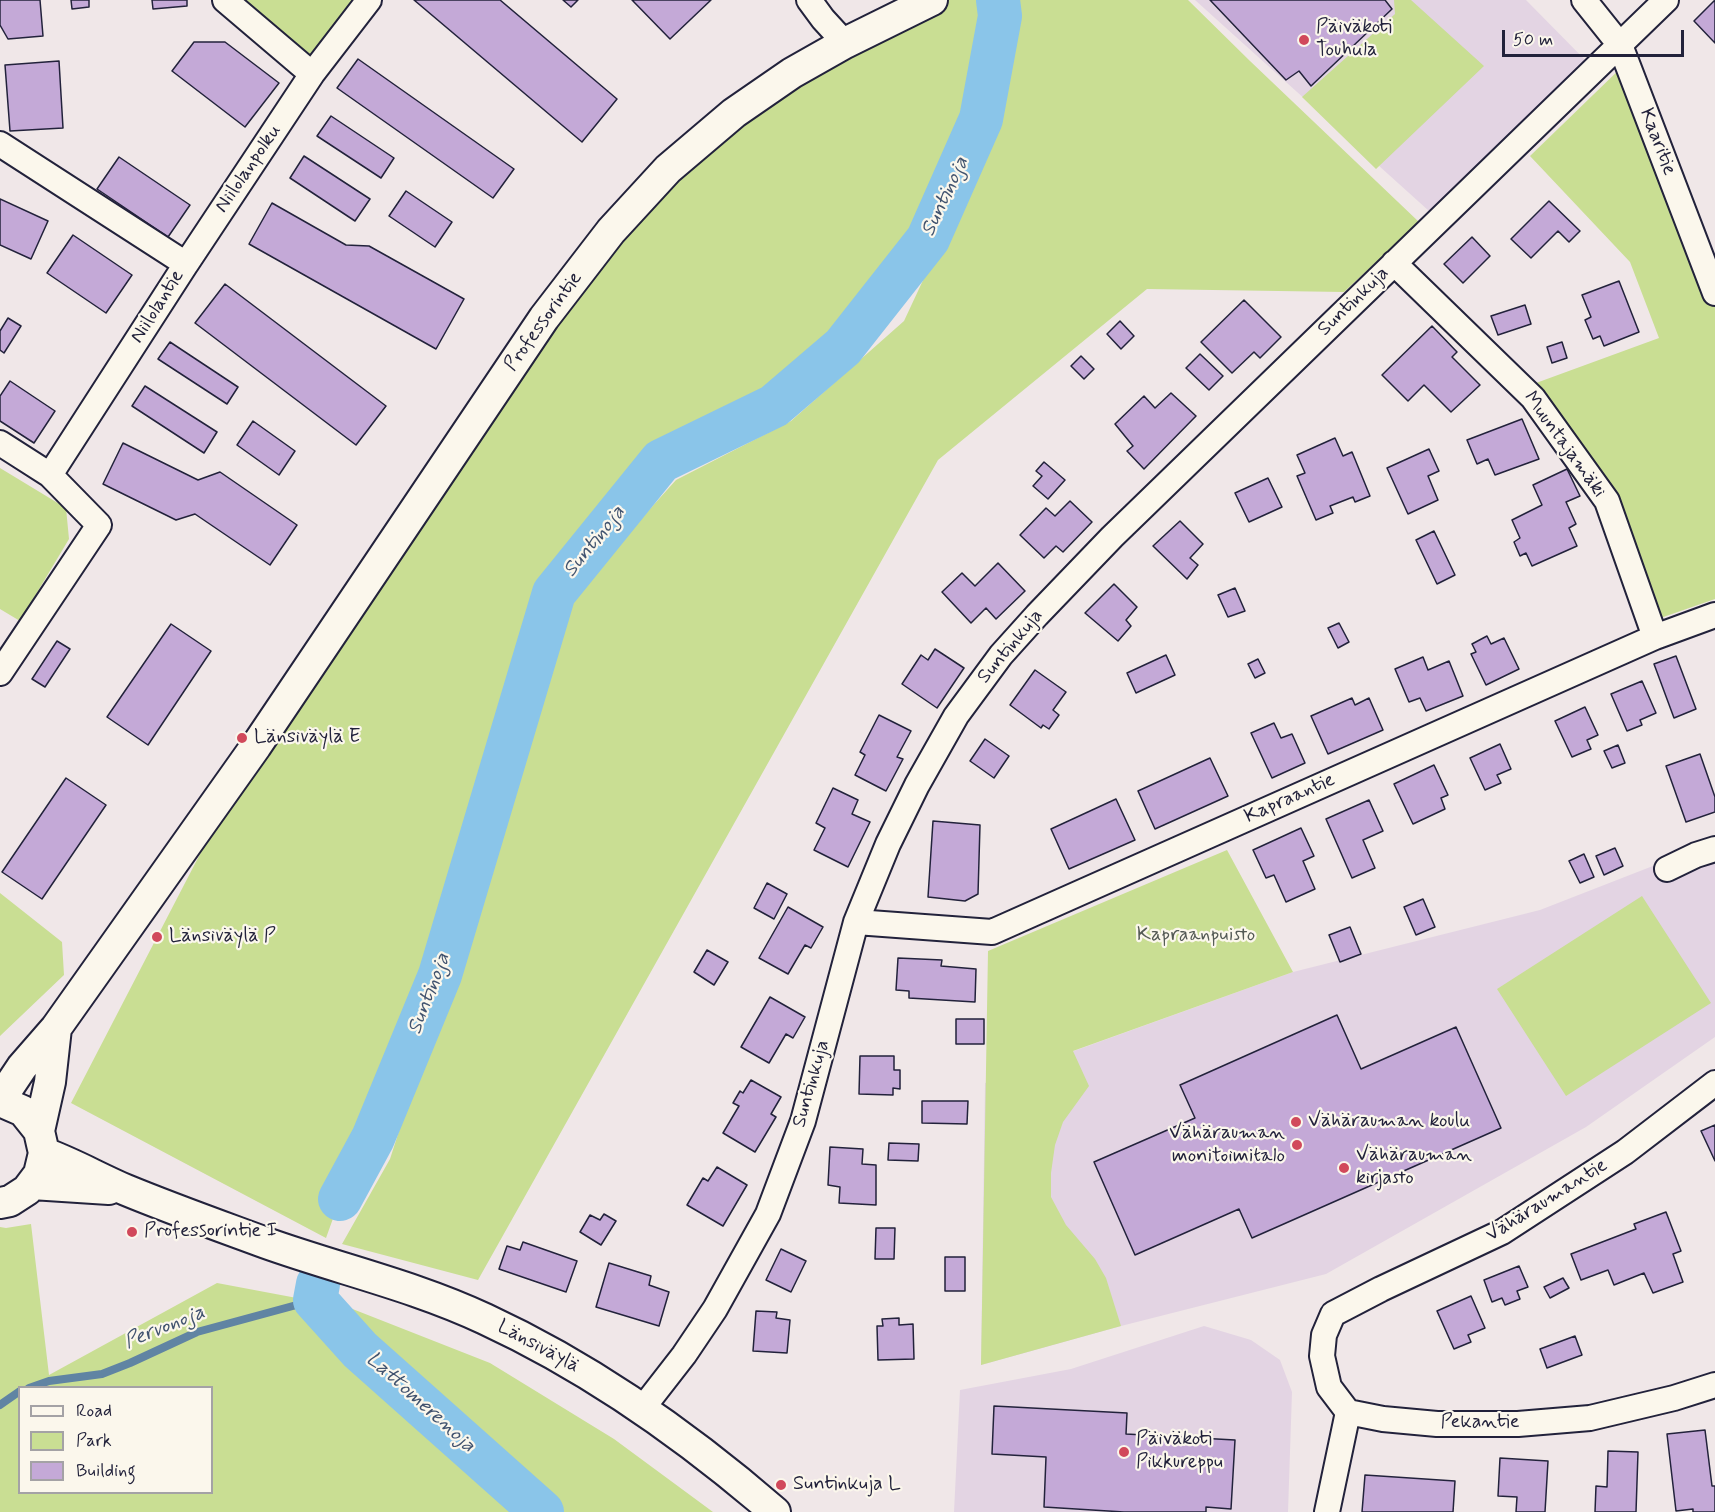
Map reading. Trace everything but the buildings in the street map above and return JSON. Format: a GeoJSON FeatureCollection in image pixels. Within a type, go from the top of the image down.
{"type":"FeatureCollection","features":[{"type":"Feature","properties":{"kind":"main road","name":"Professorintie"},"geometry":{"type":"LineString","coordinates":[[56,1028],[256,746],[544,318],[611,231],[668,169],[734,113],[792,73],[845,43],[932,0]]}},
{"type":"Feature","properties":{"kind":"main road"},"geometry":{"type":"LineString","coordinates":[[56,1028],[22,1067],[0,1101],[23,1111],[41,1142],[64,1160],[126,1190]]}},
{"type":"Feature","properties":{"kind":"main road"},"geometry":{"type":"LineString","coordinates":[[0,1203],[10,1201],[27,1190],[39,1174],[56,1028]]}},
{"type":"Feature","properties":{"kind":"main road"},"geometry":{"type":"LineString","coordinates":[[32,1184],[126,1190]]}},
{"type":"Feature","properties":{"kind":"main road","name":"Länsiväylä"},"geometry":{"type":"LineString","coordinates":[[126,1190],[268,1243],[405,1288],[483,1318],[541,1347],[595,1378],[642,1409],[695,1446],[775,1512]]}},
{"type":"Feature","properties":{"kind":"street"},"geometry":{"type":"LineString","coordinates":[[225,0],[312,74],[369,0]]}},
{"type":"Feature","properties":{"kind":"street"},"geometry":{"type":"LineString","coordinates":[[809,0],[822,19],[845,43]]}},
{"type":"Feature","properties":{"kind":"street","name":"Kaaritie"},"geometry":{"type":"LineString","coordinates":[[1584,0],[1620,45],[1715,293]]}},
{"type":"Feature","properties":{"kind":"street","name":"Suntinkuja"},"geometry":{"type":"LineString","coordinates":[[642,1409],[684,1355],[715,1309],[768,1214],[803,1121],[856,922],[888,844],[917,785],[956,716],[1000,655],[1112,537],[1666,0]]}},
{"type":"Feature","properties":{"kind":"street","name":"Niilolanpolku"},"geometry":{"type":"LineString","coordinates":[[186,264],[312,74]]}},
{"type":"Feature","properties":{"kind":"street","name":"Niilolantie"},"geometry":{"type":"LineString","coordinates":[[0,144],[186,264],[50,475]]}},
{"type":"Feature","properties":{"kind":"street","name":"Muuntajamäki"},"geometry":{"type":"LineString","coordinates":[[1394,263],[1533,398],[1606,501],[1655,637]]}},
{"type":"Feature","properties":{"kind":"street"},"geometry":{"type":"LineString","coordinates":[[0,442],[50,475],[99,525],[0,673]]}},
{"type":"Feature","properties":{"kind":"street","name":"Kapraantie"},"geometry":{"type":"LineString","coordinates":[[856,922],[992,932],[1655,637],[1715,615]]}},
{"type":"Feature","properties":{"kind":"street"},"geometry":{"type":"LineString","coordinates":[[1667,868],[1715,849]]}},
{"type":"Feature","properties":{"kind":"street","name":"Vähäraumantie"},"geometry":{"type":"LineString","coordinates":[[1348,1412],[1329,1387],[1322,1356],[1324,1335],[1333,1314],[1502,1232],[1625,1152],[1715,1083]]}},
{"type":"Feature","properties":{"kind":"street","name":"Pekantie"},"geometry":{"type":"LineString","coordinates":[[1348,1412],[1383,1419],[1437,1424],[1518,1424],[1590,1418],[1674,1398],[1715,1385]]}},
{"type":"Feature","properties":{"kind":"street"},"geometry":{"type":"LineString","coordinates":[[1327,1512],[1348,1412]]}},
{"type":"Feature","properties":{"kind":"shaded area"},"geometry":{"type":"Polygon","coordinates":[[[1195,0],[1526,0],[1594,69],[1439,220],[1195,0]]]}},
{"type":"Feature","properties":{"kind":"shaded area"},"geometry":{"type":"Polygon","coordinates":[[[1715,838],[1715,1037],[1586,1127],[1326,1274],[1121,1326],[981,1365],[985,1083],[1293,972],[1540,910],[1658,864],[1715,838]]]}},
{"type":"Feature","properties":{"kind":"shaded area","name":"Päiväkoti Pikkureppu"},"geometry":{"type":"Polygon","coordinates":[[[1204,1326],[1251,1340],[1280,1360],[1292,1392],[1288,1512],[954,1512],[960,1390],[1071,1369],[1204,1326]]]}},
{"type":"Feature","properties":{"kind":"green space"},"geometry":{"type":"Polygon","coordinates":[[[225,0],[369,0],[312,74],[225,0]]]}},
{"type":"Feature","properties":{"kind":"green space"},"geometry":{"type":"Polygon","coordinates":[[[932,0],[993,0],[1000,16],[928,239],[843,347],[774,406],[661,461],[554,593],[440,975],[373,1138],[340,1199],[326,1238],[71,1103],[256,746],[668,169],[932,0]]]}},
{"type":"Feature","properties":{"kind":"green space"},"geometry":{"type":"Polygon","coordinates":[[[1011,0],[1188,0],[1419,222],[1344,292],[1147,289],[938,460],[478,1280],[342,1244],[390,1159],[570,598],[676,480],[791,421],[904,321],[988,141],[1011,0]]]}},
{"type":"Feature","properties":{"kind":"green space"},"geometry":{"type":"Polygon","coordinates":[[[1394,0],[1411,0],[1484,66],[1376,169],[1302,97],[1395,14],[1394,0]]]}},
{"type":"Feature","properties":{"kind":"green space"},"geometry":{"type":"Polygon","coordinates":[[[1626,63],[1715,301],[1715,599],[1649,622],[1607,501],[1536,383],[1659,338],[1630,262],[1530,156],[1626,63]]]}},
{"type":"Feature","properties":{"kind":"green space"},"geometry":{"type":"Polygon","coordinates":[[[0,468],[66,508],[69,539],[20,621],[0,609],[0,468]]]}},
{"type":"Feature","properties":{"kind":"green space","name":"Kapraanpuisto"},"geometry":{"type":"Polygon","coordinates":[[[1227,850],[1293,972],[1073,1051],[1089,1086],[1063,1122],[1055,1145],[1051,1173],[1051,1197],[1066,1225],[1095,1259],[1106,1278],[1121,1326],[981,1365],[988,951],[1227,850]]]}},
{"type":"Feature","properties":{"kind":"green space"},"geometry":{"type":"Polygon","coordinates":[[[0,893],[62,942],[64,975],[0,1036],[0,893]]]}},
{"type":"Feature","properties":{"kind":"green space"},"geometry":{"type":"Polygon","coordinates":[[[1642,896],[1711,1003],[1566,1096],[1497,989],[1642,896]]]}},
{"type":"Feature","properties":{"kind":"green space"},"geometry":{"type":"Polygon","coordinates":[[[31,1224],[49,1375],[217,1283],[350,1308],[490,1363],[614,1439],[713,1512],[0,1512],[0,1227],[31,1224]]]}},
{"type":"Feature","properties":{"kind":"waterway","name":"Suntinoja"},"geometry":{"type":"LineString","coordinates":[[340,1199],[373,1138],[440,975],[554,593],[661,461],[774,406],[843,347],[928,239],[981,119],[1000,16],[998,0]]}},
{"type":"Feature","properties":{"kind":"waterway","name":"Lattomerenoja"},"geometry":{"type":"LineString","coordinates":[[318,1284],[315,1300],[360,1350],[542,1512]]}},
{"type":"Feature","properties":{"kind":"waterway","name":"Pervonoja"},"geometry":{"type":"LineString","coordinates":[[35,1386],[49,1381],[102,1374],[197,1332],[315,1300]]}},
{"type":"Feature","properties":{"kind":"waterway","name":"Pervonoja"},"geometry":{"type":"LineString","coordinates":[[0,1405],[18,1392]]}},
{"type":"Feature","properties":{"kind":"place","name":"Päiväkoti Touhula"},"geometry":{"type":"Point","coordinates":[1304,40]}},
{"type":"Feature","properties":{"kind":"place","name":"Länsiväylä E"},"geometry":{"type":"Point","coordinates":[242,738]}},
{"type":"Feature","properties":{"kind":"place","name":"Länsiväylä P"},"geometry":{"type":"Point","coordinates":[157,937]}},
{"type":"Feature","properties":{"kind":"place","name":"Vähärauman koulu"},"geometry":{"type":"Point","coordinates":[1296,1122]}},
{"type":"Feature","properties":{"kind":"place","name":"Vähärauman monitoimitalo"},"geometry":{"type":"Point","coordinates":[1297,1145]}},
{"type":"Feature","properties":{"kind":"place","name":"Vähärauman kirjasto"},"geometry":{"type":"Point","coordinates":[1344,1168]}},
{"type":"Feature","properties":{"kind":"place","name":"Professorintie I"},"geometry":{"type":"Point","coordinates":[132,1232]}},
{"type":"Feature","properties":{"kind":"place","name":"Päiväkoti Pikkureppu"},"geometry":{"type":"Point","coordinates":[1124,1452]}},
{"type":"Feature","properties":{"kind":"place","name":"Suntinkuja L"},"geometry":{"type":"Point","coordinates":[781,1485]}}]}
